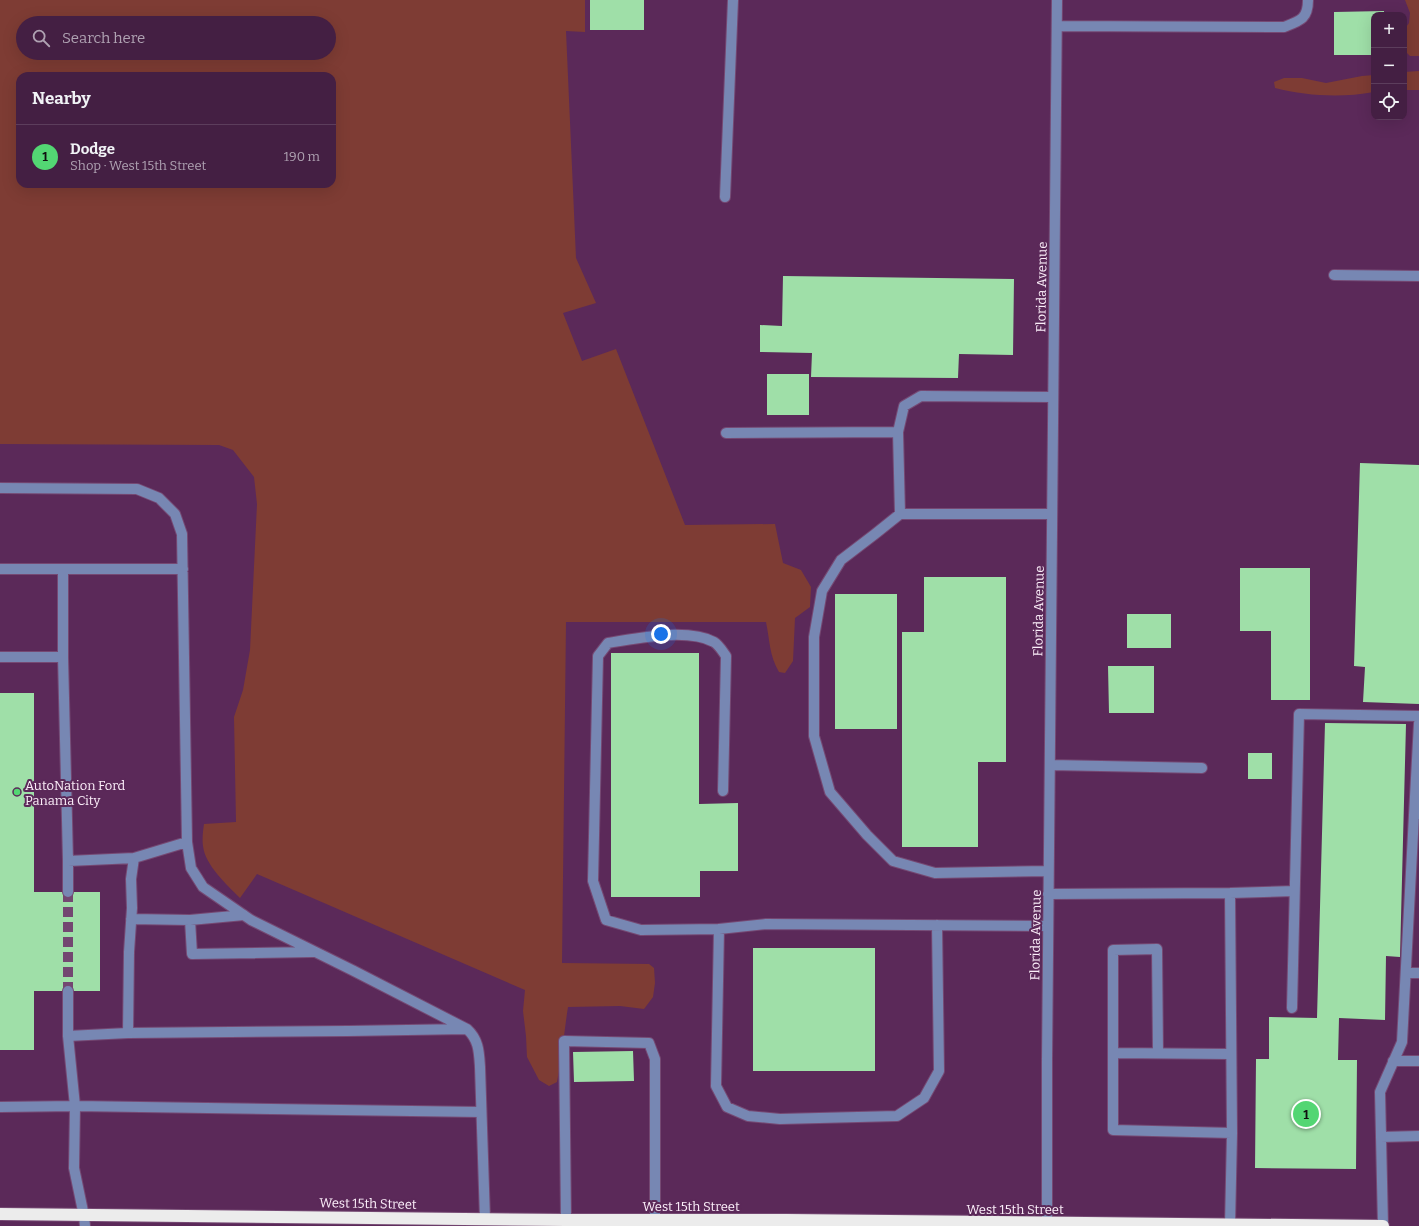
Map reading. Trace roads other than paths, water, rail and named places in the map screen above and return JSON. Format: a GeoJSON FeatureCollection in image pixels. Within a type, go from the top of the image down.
{"type":"FeatureCollection","features":[{"type":"Feature","properties":{"kind":"highway","name":"West 15th Street"},"geometry":{"type":"LineString","coordinates":[[0,1214],[85,1221],[352,1222],[485,1219],[636,1223],[655,1220],[856,1223],[1383,1226]]}},
{"type":"Feature","properties":{"kind":"street"},"geometry":{"type":"LineString","coordinates":[[725,197],[733,0]]}},
{"type":"Feature","properties":{"kind":"street","name":"Florida Avenue"},"geometry":{"type":"LineString","coordinates":[[1047,1223],[1048,871],[1057,0]]}},
{"type":"Feature","properties":{"kind":"street"},"geometry":{"type":"LineString","coordinates":[[1057,26],[1284,27],[1300,21],[1308,10],[1308,0]]}},
{"type":"Feature","properties":{"kind":"street"},"geometry":{"type":"LineString","coordinates":[[1334,275],[1419,276]]}},
{"type":"Feature","properties":{"kind":"street"},"geometry":{"type":"LineString","coordinates":[[900,514],[898,432],[904,406],[921,396],[1053,397]]}},
{"type":"Feature","properties":{"kind":"street"},"geometry":{"type":"LineString","coordinates":[[726,434],[898,432]]}},
{"type":"Feature","properties":{"kind":"street"},"geometry":{"type":"LineString","coordinates":[[0,488],[137,489],[159,498],[175,514],[182,534],[187,842],[191,868],[203,887],[251,920],[467,1029],[474,1035],[479,1049],[485,1219]]}},
{"type":"Feature","properties":{"kind":"street"},"geometry":{"type":"LineString","coordinates":[[1048,871],[935,872],[893,860],[867,835],[830,792],[814,736],[814,638],[822,591],[841,560],[900,514],[1052,514]]}},
{"type":"Feature","properties":{"kind":"street"},"geometry":{"type":"LineString","coordinates":[[0,569],[183,569]]}},
{"type":"Feature","properties":{"kind":"street"},"geometry":{"type":"LineString","coordinates":[[63,569],[63,657],[68,892]]}},
{"type":"Feature","properties":{"kind":"street"},"geometry":{"type":"LineString","coordinates":[[723,791],[726,656],[716,643],[692,636],[646,637],[608,643],[598,656],[593,881],[606,920],[641,930],[719,929],[766,924],[1048,926]]}},
{"type":"Feature","properties":{"kind":"street"},"geometry":{"type":"LineString","coordinates":[[0,657],[63,657]]}},
{"type":"Feature","properties":{"kind":"street"},"geometry":{"type":"LineString","coordinates":[[1292,1008],[1299,714],[1419,716]]}},
{"type":"Feature","properties":{"kind":"street"},"geometry":{"type":"LineString","coordinates":[[1383,1226],[1380,1092],[1402,1042],[1406,973],[1415,890],[1419,723]]}},
{"type":"Feature","properties":{"kind":"street"},"geometry":{"type":"LineString","coordinates":[[1050,765],[1202,768]]}},
{"type":"Feature","properties":{"kind":"street"},"geometry":{"type":"LineString","coordinates":[[68,861],[134,858],[187,842]]}},
{"type":"Feature","properties":{"kind":"street"},"geometry":{"type":"LineString","coordinates":[[128,1033],[131,880],[134,858]]}},
{"type":"Feature","properties":{"kind":"street"},"geometry":{"type":"LineString","coordinates":[[1048,894],[1230,893],[1294,891]]}},
{"type":"Feature","properties":{"kind":"street"},"geometry":{"type":"LineString","coordinates":[[1230,893],[1230,1054],[1232,1134],[1230,1225]]}},
{"type":"Feature","properties":{"kind":"street"},"geometry":{"type":"LineString","coordinates":[[131,919],[190,920],[244,915]]}},
{"type":"Feature","properties":{"kind":"street"},"geometry":{"type":"LineString","coordinates":[[190,920],[192,954],[316,952]]}},
{"type":"Feature","properties":{"kind":"street"},"geometry":{"type":"LineString","coordinates":[[719,929],[716,1086],[727,1107],[748,1116],[780,1119],[897,1116],[924,1098],[939,1071],[937,925]]}},
{"type":"Feature","properties":{"kind":"street"},"geometry":{"type":"LineString","coordinates":[[1158,1053],[1157,949],[1113,950],[1113,1130],[1232,1134]]}},
{"type":"Feature","properties":{"kind":"street"},"geometry":{"type":"LineString","coordinates":[[1406,973],[1419,973]]}},
{"type":"Feature","properties":{"kind":"street"},"geometry":{"type":"LineString","coordinates":[[68,990],[68,1036],[75,1106],[74,1168],[85,1221]]}},
{"type":"Feature","properties":{"kind":"street"},"geometry":{"type":"LineString","coordinates":[[68,1036],[128,1033],[467,1029]]}},
{"type":"Feature","properties":{"kind":"street"},"geometry":{"type":"LineString","coordinates":[[566,1220],[564,1041],[649,1043],[655,1059],[655,1220]]}},
{"type":"Feature","properties":{"kind":"street"},"geometry":{"type":"LineString","coordinates":[[1113,1053],[1230,1054]]}},
{"type":"Feature","properties":{"kind":"street"},"geometry":{"type":"LineString","coordinates":[[1393,1061],[1419,1061]]}},
{"type":"Feature","properties":{"kind":"street"},"geometry":{"type":"LineString","coordinates":[[0,1107],[75,1106],[481,1112]]}},
{"type":"Feature","properties":{"kind":"street"},"geometry":{"type":"LineString","coordinates":[[1381,1137],[1419,1136]]}},
{"type":"Feature","properties":{"kind":"tunnel"},"geometry":{"type":"LineString","coordinates":[[68,892],[68,991]]}},
{"type":"Feature","properties":{"kind":"place","name":"AutoNation Ford Panama City"},"geometry":{"type":"Point","coordinates":[17,792]}},
{"type":"Feature","properties":{"kind":"place","name":"Dodge"},"geometry":{"type":"Point","coordinates":[1306,1114]}}]}
